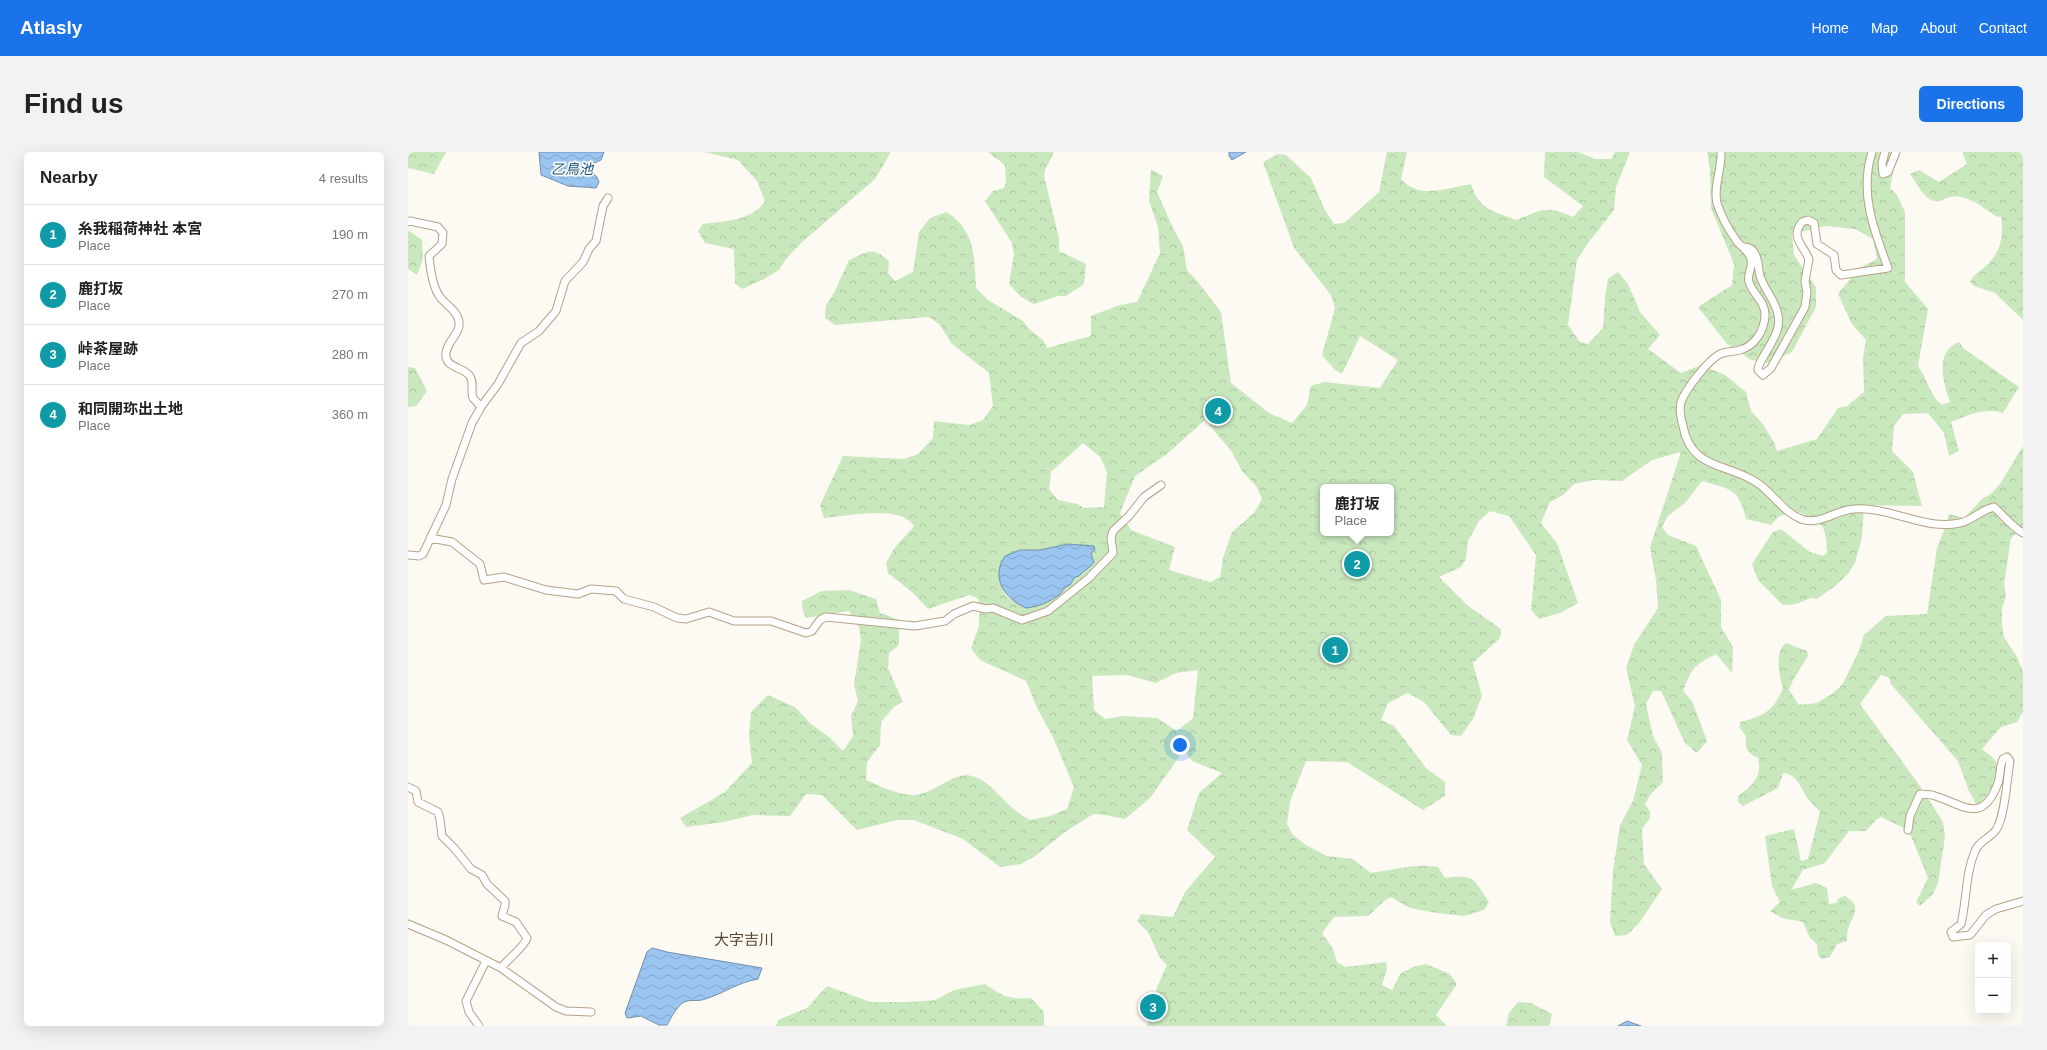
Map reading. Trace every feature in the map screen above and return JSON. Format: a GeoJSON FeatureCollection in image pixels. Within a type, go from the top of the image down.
{"type":"FeatureCollection","features":[{"type":"Feature","properties":{"kind":"street"},"geometry":{"type":"LineString","coordinates":[[1721,152],[1717,201],[1732,233],[1747,252],[1752,262],[1748,277],[1749,282],[1764,305],[1765,315],[1761,332],[1755,341],[1746,348],[1722,353],[1709,362],[1697,376],[1681,402],[1683,429],[1689,445],[1701,457],[1723,469],[1756,481],[1770,492],[1789,511],[1801,519],[1818,521],[1839,512],[1864,509],[1943,524],[1961,523],[1982,510],[1994,507],[2004,515],[2012,527],[2023,534]]}},
{"type":"Feature","properties":{"kind":"street"},"geometry":{"type":"LineString","coordinates":[[1742,247],[1748,248],[1755,253],[1762,280],[1776,305],[1779,319],[1777,333],[1772,344],[1758,363],[1758,370],[1763,375],[1772,368],[1801,318],[1805,307],[1807,292],[1805,281],[1810,263],[1808,255],[1797,238],[1797,231],[1802,222],[1808,220],[1814,223],[1817,244],[1834,255],[1836,270],[1841,275],[1888,268],[1874,230],[1867,200],[1867,180],[1872,152]]}},
{"type":"Feature","properties":{"kind":"street"},"geometry":{"type":"LineString","coordinates":[[1885,152],[1882,163],[1883,174],[1888,172],[1896,152]]}},
{"type":"Feature","properties":{"kind":"street"},"geometry":{"type":"LineString","coordinates":[[408,556],[419,556],[423,554],[446,505],[467,434],[481,407],[498,384],[521,343],[539,331],[556,311],[565,281],[583,262],[589,249],[596,241],[603,206],[608,198]]}},
{"type":"Feature","properties":{"kind":"street"},"geometry":{"type":"LineString","coordinates":[[408,222],[410,221],[438,227],[443,232],[442,244],[429,256],[440,296],[458,316],[459,322],[457,332],[447,347],[446,358],[448,363],[470,376],[472,380],[472,398],[481,407]]}},
{"type":"Feature","properties":{"kind":"street"},"geometry":{"type":"LineString","coordinates":[[430,538],[452,542],[480,564],[484,580],[504,577],[546,590],[578,594],[591,589],[616,591],[624,599],[654,607],[677,618],[686,619],[709,612],[734,621],[771,621],[806,633],[812,630],[820,620],[826,617],[915,626],[946,621],[954,614],[973,606],[986,609],[993,608],[1022,620],[1048,611],[1101,567],[1114,553],[1111,538],[1113,531],[1129,516],[1144,497],[1161,485]]}},
{"type":"Feature","properties":{"kind":"street"},"geometry":{"type":"LineString","coordinates":[[1908,830],[1912,810],[1920,794],[1931,794],[1962,807],[1976,809],[1984,806],[1989,802],[1999,781],[2000,765],[2003,759],[2007,757],[2010,761],[2000,821],[1995,831],[1981,841],[1976,850],[1965,890],[1961,924],[1951,932],[1952,937],[1970,935],[1986,915],[1996,909],[2023,902]]}},
{"type":"Feature","properties":{"kind":"street"},"geometry":{"type":"LineString","coordinates":[[408,788],[416,791],[418,802],[438,812],[442,836],[456,849],[471,869],[482,875],[487,884],[505,901],[506,905],[502,916],[516,922],[527,938],[526,942],[501,968]]}},
{"type":"Feature","properties":{"kind":"street"},"geometry":{"type":"LineString","coordinates":[[408,924],[501,968],[556,1008],[566,1011],[591,1012]]}},
{"type":"Feature","properties":{"kind":"street"},"geometry":{"type":"LineString","coordinates":[[479,1026],[469,1012],[466,1000],[486,961]]}},
{"type":"Feature","properties":{"kind":"green space"},"geometry":{"type":"Polygon","coordinates":[[[408,152],[446,152],[434,174],[408,168],[408,152]]]}},
{"type":"Feature","properties":{"kind":"green space"},"geometry":{"type":"Polygon","coordinates":[[[704,152],[891,152],[875,179],[800,244],[786,259],[779,270],[742,289],[735,283],[734,249],[705,243],[698,231],[703,224],[729,221],[753,213],[760,208],[765,201],[757,181],[738,160],[704,152]]]}},
{"type":"Feature","properties":{"kind":"green space"},"geometry":{"type":"Polygon","coordinates":[[[988,152],[1054,152],[1045,170],[1044,176],[1059,238],[1059,251],[1086,264],[1084,284],[1066,296],[1058,296],[1034,304],[1021,297],[1009,284],[1014,254],[1012,243],[985,201],[993,191],[1004,188],[1006,182],[1005,165],[988,152]]]}},
{"type":"Feature","properties":{"kind":"green space"},"geometry":{"type":"Polygon","coordinates":[[[1387,152],[1407,152],[1401,179],[1408,185],[1416,189],[1434,191],[1471,184],[1478,199],[1488,208],[1494,212],[1517,220],[1533,213],[1545,210],[1557,211],[1573,217],[1583,206],[1544,177],[1545,152],[1578,152],[1595,159],[1611,159],[1615,152],[1630,152],[1616,187],[1614,210],[1588,243],[1577,260],[1568,325],[1580,342],[1588,344],[1603,328],[1608,279],[1618,272],[1628,284],[1640,312],[1660,335],[1648,349],[1681,373],[1701,365],[1725,375],[1746,392],[1751,411],[1762,423],[1774,442],[1777,451],[1817,439],[1838,408],[1847,406],[1864,392],[1863,358],[1866,340],[1852,324],[1838,294],[1859,268],[1877,259],[1873,239],[1855,229],[1826,226],[1792,234],[1794,255],[1816,287],[1816,307],[1792,352],[1767,363],[1751,360],[1727,344],[1698,307],[1732,285],[1734,264],[1711,208],[1710,170],[1707,152],[1897,152],[1890,188],[1897,195],[1905,212],[1905,282],[1928,309],[1918,366],[1934,397],[1942,405],[1950,402],[1943,377],[1943,360],[1951,347],[1959,342],[1963,348],[2019,387],[2003,413],[1997,411],[1983,411],[1970,414],[1951,422],[1959,451],[1949,456],[1944,433],[1928,413],[1903,414],[1894,426],[1892,451],[1913,472],[1922,506],[1864,505],[1862,537],[1855,563],[1847,575],[1817,599],[1811,598],[1796,604],[1783,605],[1758,580],[1752,564],[1773,532],[1781,529],[1810,552],[1823,556],[1827,553],[1826,535],[1824,530],[1821,525],[1812,518],[1796,511],[1778,517],[1771,525],[1746,519],[1740,501],[1732,491],[1702,481],[1685,503],[1668,516],[1662,527],[1668,535],[1696,546],[1721,600],[1721,627],[1733,647],[1732,673],[1716,654],[1698,664],[1686,683],[1683,691],[1692,701],[1707,741],[1697,753],[1685,743],[1661,691],[1653,691],[1646,704],[1653,736],[1662,753],[1663,782],[1651,794],[1645,804],[1650,812],[1650,818],[1642,829],[1644,864],[1662,889],[1639,923],[1627,935],[1615,936],[1610,922],[1613,871],[1620,825],[1633,801],[1642,765],[1627,740],[1635,706],[1626,668],[1634,645],[1658,608],[1656,580],[1650,547],[1681,452],[1652,460],[1622,481],[1593,480],[1574,484],[1563,495],[1550,502],[1541,523],[1557,543],[1578,603],[1560,613],[1539,619],[1531,610],[1536,555],[1509,516],[1490,511],[1479,521],[1468,541],[1466,559],[1461,567],[1439,577],[1467,605],[1501,629],[1500,638],[1473,663],[1482,696],[1473,719],[1461,736],[1451,735],[1424,702],[1408,693],[1388,703],[1381,720],[1394,726],[1427,769],[1445,782],[1445,796],[1423,810],[1347,762],[1306,761],[1290,802],[1287,824],[1293,835],[1306,845],[1327,856],[1353,859],[1371,873],[1413,866],[1438,867],[1445,878],[1462,877],[1472,880],[1480,888],[1489,902],[1484,910],[1464,916],[1410,908],[1391,897],[1384,901],[1368,916],[1334,917],[1322,933],[1333,949],[1337,962],[1345,967],[1386,962],[1387,969],[1382,985],[1392,990],[1401,973],[1413,967],[1426,964],[1450,974],[1457,984],[1436,1015],[1447,1026],[1147,1026],[1157,987],[1167,965],[1160,958],[1148,932],[1137,921],[1141,914],[1173,917],[1185,892],[1215,857],[1187,830],[1199,793],[1222,773],[1192,761],[1184,750],[1150,798],[1125,819],[1093,814],[1065,832],[1035,856],[1021,864],[1000,867],[963,839],[914,820],[897,820],[857,830],[822,795],[806,794],[790,816],[753,815],[724,822],[686,827],[680,818],[725,792],[752,763],[749,735],[751,712],[768,695],[795,707],[811,724],[829,737],[843,751],[853,736],[851,716],[858,701],[854,685],[861,640],[859,627],[849,611],[806,618],[802,608],[802,601],[822,591],[849,590],[876,599],[880,613],[899,620],[899,645],[889,653],[888,668],[903,702],[894,707],[881,722],[880,745],[867,762],[866,780],[895,792],[913,795],[921,794],[958,777],[965,775],[972,776],[984,782],[1010,806],[1030,820],[1050,816],[1067,809],[1074,787],[1053,737],[1037,708],[1026,681],[980,660],[971,648],[979,626],[979,599],[969,595],[928,609],[912,592],[888,573],[886,563],[894,549],[914,526],[907,519],[886,513],[824,518],[820,505],[843,456],[904,459],[918,454],[933,438],[934,421],[969,425],[983,420],[993,406],[989,373],[952,344],[940,325],[929,317],[835,325],[825,318],[826,305],[835,291],[849,260],[865,253],[879,253],[889,261],[888,273],[895,281],[913,272],[919,232],[930,218],[947,212],[963,228],[968,236],[974,255],[976,288],[988,300],[1023,321],[1029,329],[1043,340],[1047,348],[1091,336],[1091,316],[1120,305],[1137,302],[1160,253],[1158,227],[1149,201],[1151,169],[1163,176],[1157,192],[1173,228],[1183,246],[1187,270],[1221,312],[1231,383],[1269,413],[1292,423],[1307,405],[1311,386],[1324,382],[1380,388],[1398,360],[1360,336],[1342,374],[1335,370],[1322,355],[1335,308],[1331,295],[1294,248],[1263,162],[1278,154],[1286,155],[1311,178],[1325,210],[1334,224],[1344,223],[1379,192],[1387,152]],[[1205,420],[1167,454],[1135,476],[1120,513],[1131,530],[1175,547],[1169,570],[1210,582],[1220,577],[1223,558],[1232,532],[1254,513],[1262,499],[1257,487],[1242,471],[1232,452],[1205,420]],[[1083,443],[1051,472],[1049,489],[1058,500],[1077,504],[1084,508],[1104,507],[1107,472],[1100,457],[1083,443]],[[1068,544],[1040,550],[1020,550],[1005,556],[1002,561],[1000,573],[1001,585],[1007,596],[1011,600],[1032,608],[1056,596],[1075,577],[1079,576],[1094,562],[1091,554],[1095,549],[1094,546],[1068,544]],[[1198,670],[1176,673],[1156,683],[1127,675],[1092,676],[1094,710],[1105,719],[1124,716],[1157,718],[1177,731],[1193,718],[1198,670]]]}},
{"type":"Feature","properties":{"kind":"green space"},"geometry":{"type":"Polygon","coordinates":[[[1962,152],[2023,152],[2023,320],[1995,293],[1974,286],[1970,282],[1974,275],[1985,267],[1995,256],[1998,250],[2002,230],[2001,216],[1998,217],[1976,203],[1958,196],[1940,201],[1931,200],[1922,192],[1910,174],[1919,170],[1939,182],[1967,164],[1962,152]]]}},
{"type":"Feature","properties":{"kind":"green space"},"geometry":{"type":"Polygon","coordinates":[[[408,230],[422,240],[423,259],[417,275],[408,269],[408,230]]]}},
{"type":"Feature","properties":{"kind":"green space"},"geometry":{"type":"Polygon","coordinates":[[[408,367],[415,368],[427,391],[416,406],[408,407],[408,367]]]}},
{"type":"Feature","properties":{"kind":"green space"},"geometry":{"type":"Polygon","coordinates":[[[2023,446],[2023,532],[2019,531],[2011,538],[2004,584],[2006,596],[2002,608],[2002,625],[2004,637],[2017,657],[2023,671],[2023,712],[2017,722],[2001,727],[1982,749],[1995,760],[1997,774],[1989,792],[1977,806],[1969,791],[1958,761],[1890,683],[1890,678],[1881,675],[1860,704],[1920,786],[1943,822],[1945,837],[1938,883],[1933,894],[1920,906],[1916,902],[1928,878],[1911,836],[1902,827],[1881,817],[1876,820],[1866,831],[1849,831],[1825,863],[1803,870],[1791,890],[1816,883],[1827,888],[1829,904],[1836,903],[1839,898],[1845,896],[1854,904],[1855,911],[1848,930],[1847,941],[1837,944],[1830,957],[1822,959],[1818,955],[1817,944],[1810,938],[1803,922],[1782,918],[1770,911],[1780,902],[1772,886],[1765,836],[1794,829],[1801,861],[1808,859],[1820,812],[1809,800],[1796,779],[1793,776],[1783,773],[1778,788],[1743,806],[1738,802],[1738,796],[1752,784],[1758,775],[1759,770],[1758,758],[1747,750],[1746,736],[1739,727],[1741,722],[1756,717],[1767,711],[1779,696],[1783,688],[1778,664],[1780,652],[1786,643],[1807,651],[1808,656],[1793,680],[1789,690],[1799,705],[1817,703],[1833,693],[1842,685],[1858,653],[1864,635],[1886,616],[1927,614],[1937,548],[1949,514],[1964,518],[1982,499],[1992,493],[2000,484],[2023,446]]]}},
{"type":"Feature","properties":{"kind":"green space"},"geometry":{"type":"Polygon","coordinates":[[[985,984],[996,992],[1012,998],[1031,998],[1044,1012],[1044,1025],[1046,1026],[776,1026],[778,1020],[807,1008],[827,986],[870,1002],[910,1002],[935,1000],[954,990],[985,984]]]}},
{"type":"Feature","properties":{"kind":"green space"},"geometry":{"type":"Polygon","coordinates":[[[1518,1002],[1531,1003],[1552,1014],[1549,1026],[1506,1026],[1509,1013],[1518,1002]]]}},
{"type":"Feature","properties":{"kind":"water","name":"乙鳥池"},"geometry":{"type":"Polygon","coordinates":[[[539,152],[604,152],[601,160],[590,165],[589,170],[597,177],[599,182],[596,188],[568,186],[541,175],[539,152]]]}},
{"type":"Feature","properties":{"kind":"water"},"geometry":{"type":"Polygon","coordinates":[[[1229,152],[1246,152],[1232,160],[1229,156],[1229,152]]]}},
{"type":"Feature","properties":{"kind":"water"},"geometry":{"type":"Polygon","coordinates":[[[1068,544],[1094,546],[1095,549],[1091,554],[1094,562],[1079,576],[1075,577],[1070,585],[1059,595],[1043,604],[1026,608],[1018,604],[1006,593],[1002,587],[999,572],[1005,556],[1020,550],[1040,550],[1068,544]]]}},
{"type":"Feature","properties":{"kind":"water"},"geometry":{"type":"Polygon","coordinates":[[[652,948],[667,952],[762,968],[758,979],[743,983],[702,1000],[684,1002],[677,1009],[667,1025],[659,1025],[641,1016],[627,1018],[625,1013],[647,952],[652,948]]]}},
{"type":"Feature","properties":{"kind":"water"},"geometry":{"type":"Polygon","coordinates":[[[1627,1021],[1641,1026],[1618,1026],[1627,1021]]]}},
{"type":"Feature","properties":{"kind":"place","name":"和同開珎出土地"},"geometry":{"type":"Point","coordinates":[1218,411]}},
{"type":"Feature","properties":{"kind":"place","name":"鹿打坂"},"geometry":{"type":"Point","coordinates":[1357,564]}},
{"type":"Feature","properties":{"kind":"place","name":"糸我稲荷神社 本宮"},"geometry":{"type":"Point","coordinates":[1335,650]}},
{"type":"Feature","properties":{"kind":"place","name":"峠茶屋跡"},"geometry":{"type":"Point","coordinates":[1153,1007]}},
{"type":"Feature","properties":{"kind":"district","name":"大字吉川"},"geometry":{"type":"Point","coordinates":[744,939]}}]}
